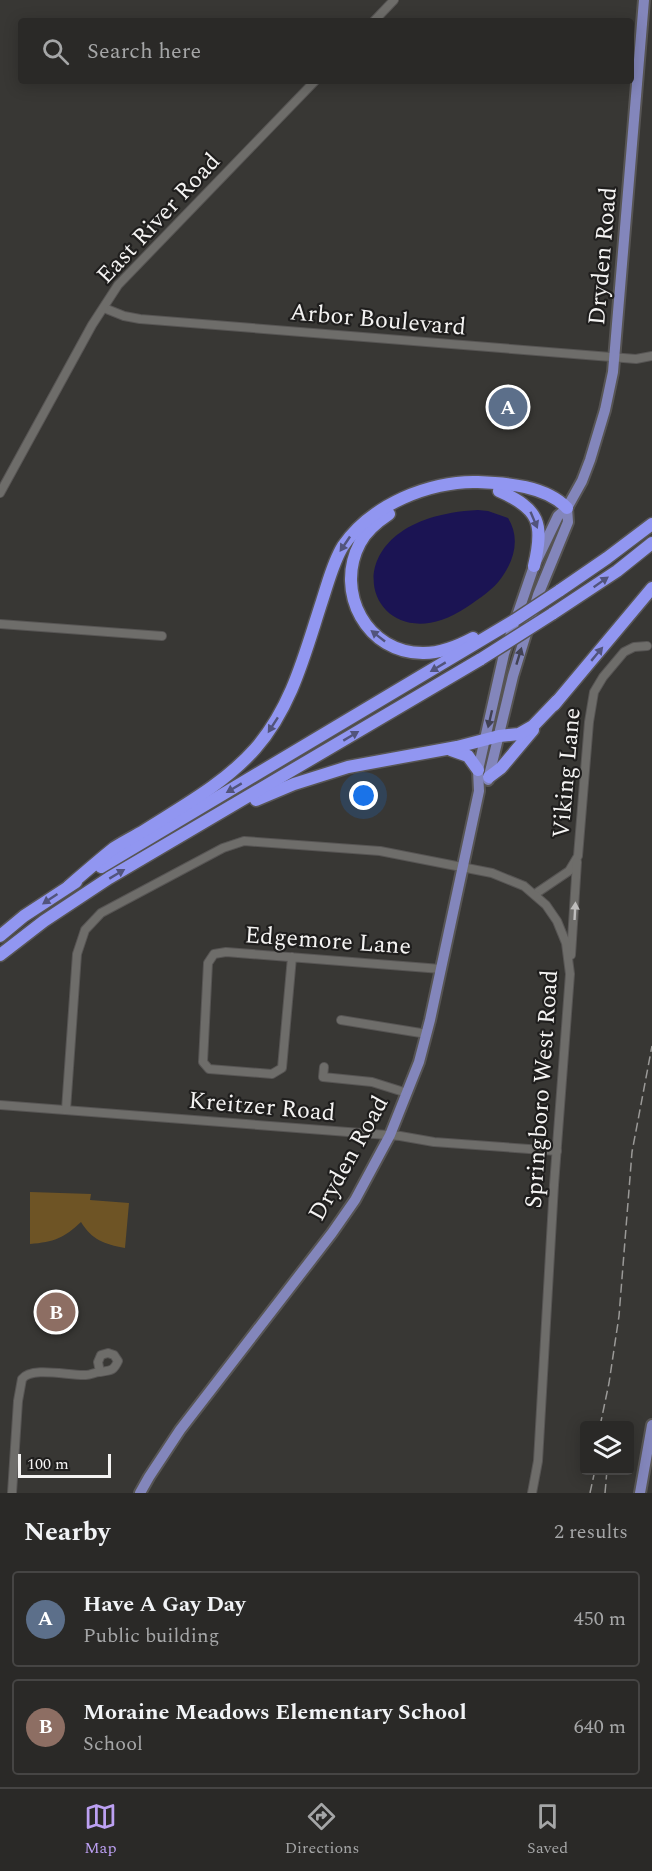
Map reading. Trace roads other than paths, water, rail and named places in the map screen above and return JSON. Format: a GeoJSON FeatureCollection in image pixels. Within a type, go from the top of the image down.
{"type":"FeatureCollection","features":[{"type":"Feature","properties":{"kind":"highway"},"geometry":{"type":"LineString","coordinates":[[69,886],[116,847],[212,787],[238,767],[270,731],[297,678],[339,555],[358,527],[371,517],[390,504],[422,491],[474,482],[515,485],[533,490],[559,500],[567,508]]}},
{"type":"Feature","properties":{"kind":"highway"},"geometry":{"type":"LineString","coordinates":[[489,633],[445,650],[424,653],[404,650],[379,638],[368,627],[352,596],[350,581],[353,560],[360,543],[368,531],[396,510],[419,499],[438,494],[483,489],[530,495],[567,508]]}},
{"type":"Feature","properties":{"kind":"highway"},"geometry":{"type":"LineString","coordinates":[[499,491],[521,501],[530,509],[536,521],[539,541],[534,566]]}},
{"type":"Feature","properties":{"kind":"highway"},"geometry":{"type":"LineString","coordinates":[[0,936],[24,916],[69,886],[489,633],[515,620],[652,524]]}},
{"type":"Feature","properties":{"kind":"highway"},"geometry":{"type":"LineString","coordinates":[[0,955],[80,897],[481,659],[617,571],[652,543]]}},
{"type":"Feature","properties":{"kind":"highway"},"geometry":{"type":"LineString","coordinates":[[489,777],[501,768],[652,588]]}},
{"type":"Feature","properties":{"kind":"highway"},"geometry":{"type":"LineString","coordinates":[[192,830],[294,784],[348,767],[499,736],[519,734],[528,730],[558,700]]}},
{"type":"Feature","properties":{"kind":"highway"},"geometry":{"type":"LineString","coordinates":[[438,750],[465,753],[478,770]]}},
{"type":"Feature","properties":{"kind":"main road","name":"Dryden Road"},"geometry":{"type":"LineString","coordinates":[[140,1493],[180,1430],[355,1200],[390,1135],[427,1034],[479,791],[478,770],[504,654],[534,566],[558,516],[567,508],[582,481],[599,433],[613,372],[644,0]]}},
{"type":"Feature","properties":{"kind":"main road","name":"Dryden Road"},"geometry":{"type":"LineString","coordinates":[[479,791],[489,777],[513,676],[538,595],[568,522],[567,508]]}},
{"type":"Feature","properties":{"kind":"main road"},"geometry":{"type":"LineString","coordinates":[[640,1493],[652,1425]]}},
{"type":"Feature","properties":{"kind":"street"},"geometry":{"type":"LineString","coordinates":[[377,18],[394,0]]}},
{"type":"Feature","properties":{"kind":"street","name":"East River Road"},"geometry":{"type":"LineString","coordinates":[[0,493],[113,292],[128,273],[312,84]]}},
{"type":"Feature","properties":{"kind":"street","name":"Arbor Boulevard"},"geometry":{"type":"LineString","coordinates":[[104,308],[140,320],[640,359],[652,356]]}},
{"type":"Feature","properties":{"kind":"street"},"geometry":{"type":"LineString","coordinates":[[0,624],[162,636]]}},
{"type":"Feature","properties":{"kind":"street","name":"Viking Lane"},"geometry":{"type":"LineString","coordinates":[[570,962],[589,722],[594,692],[624,652],[634,647],[647,646]]}},
{"type":"Feature","properties":{"kind":"street","name":"Springboro West Road"},"geometry":{"type":"LineString","coordinates":[[66,1110],[77,954],[85,930],[100,913],[223,848],[244,841],[380,851],[492,873],[516,881],[535,894],[558,921],[570,962],[537,1468],[532,1493]]}},
{"type":"Feature","properties":{"kind":"street","name":"Viking Lane"},"geometry":{"type":"LineString","coordinates":[[535,894],[564,876],[577,861]]}},
{"type":"Feature","properties":{"kind":"street","name":"Edgemore Lane"},"geometry":{"type":"LineString","coordinates":[[292,957],[284,1065],[276,1073],[209,1069],[204,1064],[208,963],[212,955],[227,952],[292,957],[441,969]]}},
{"type":"Feature","properties":{"kind":"street"},"geometry":{"type":"LineString","coordinates":[[341,1020],[427,1034]]}},
{"type":"Feature","properties":{"kind":"street"},"geometry":{"type":"LineString","coordinates":[[324,1067],[323,1077],[372,1082],[407,1093]]}},
{"type":"Feature","properties":{"kind":"street","name":"Kreitzer Road"},"geometry":{"type":"LineString","coordinates":[[0,1105],[390,1135],[434,1142],[557,1151]]}},
{"type":"Feature","properties":{"kind":"street"},"geometry":{"type":"LineString","coordinates":[[12,1493],[18,1401],[22,1379],[32,1372],[86,1376],[99,1371]]}},
{"type":"Feature","properties":{"kind":"railway"},"geometry":{"type":"LineString","coordinates":[[601,1421],[619,1316],[632,1152],[652,1046]]}},
{"type":"Feature","properties":{"kind":"railway"},"geometry":{"type":"LineString","coordinates":[[590,1493],[594,1475]]}},
{"type":"Feature","properties":{"kind":"railway"},"geometry":{"type":"LineString","coordinates":[[605,1493],[607,1475]]}},
{"type":"Feature","properties":{"kind":"place","name":"Have A Gay Day"},"geometry":{"type":"Point","coordinates":[508,407]}},
{"type":"Feature","properties":{"kind":"place","name":"Moraine Meadows Elementary School"},"geometry":{"type":"Point","coordinates":[56,1312]}}]}
